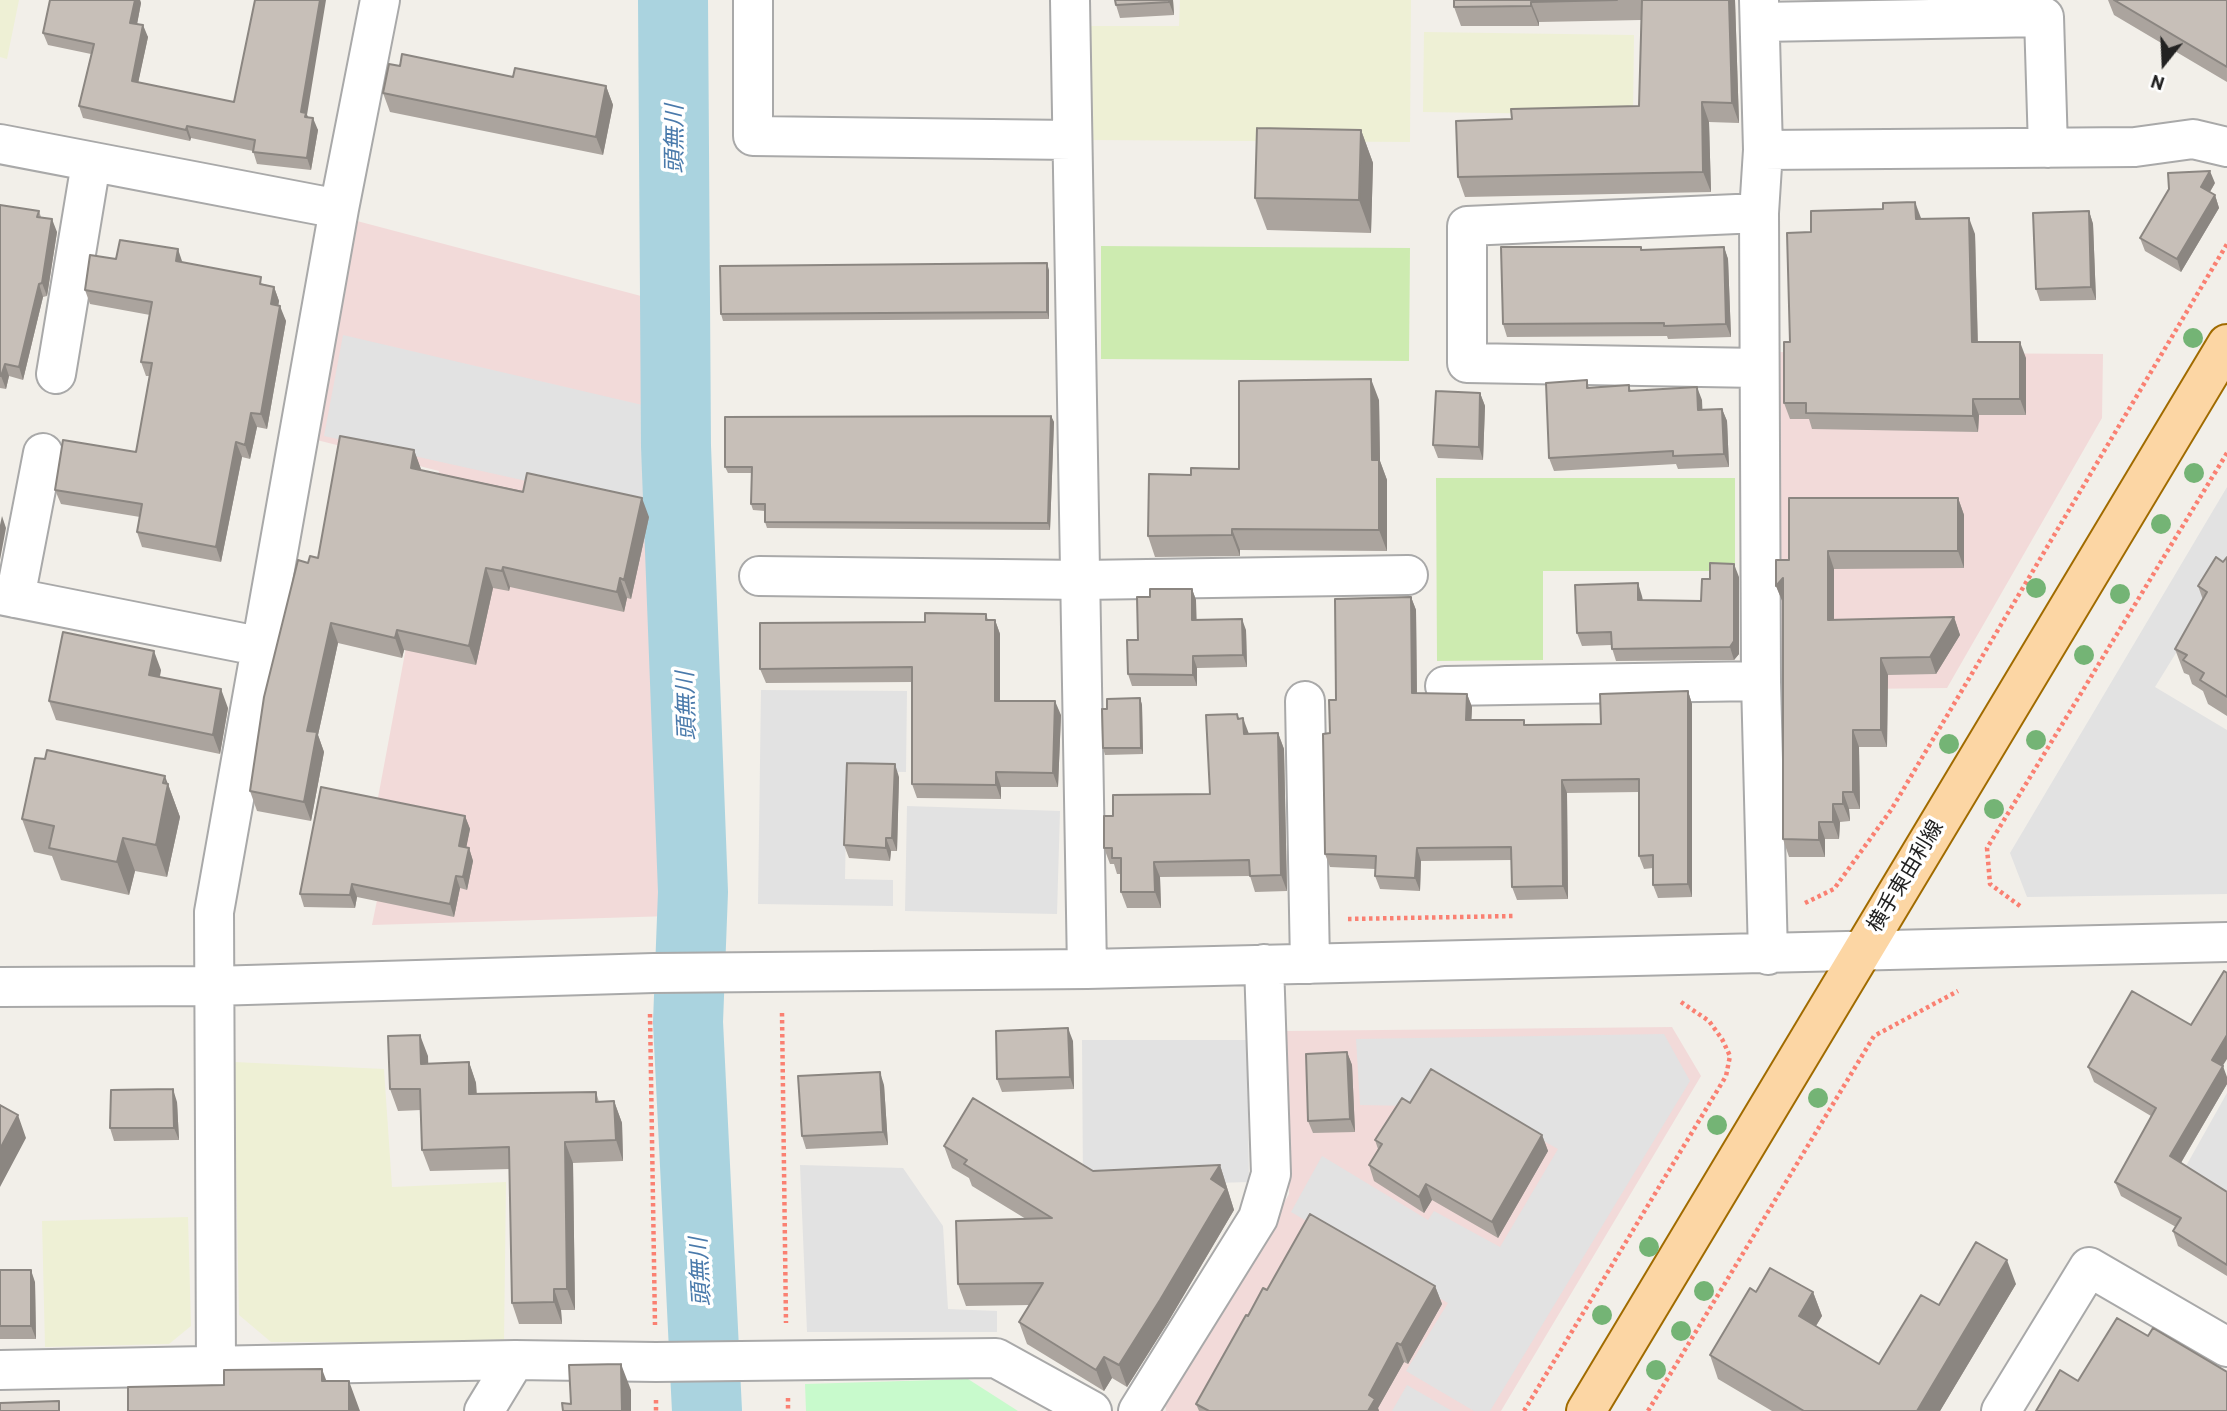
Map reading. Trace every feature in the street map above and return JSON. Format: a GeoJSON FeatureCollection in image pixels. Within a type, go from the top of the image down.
{"type":"FeatureCollection","features":[{"type":"Feature","properties":{"kind":"main road","name":"横手東由利線"},"geometry":{"type":"LineString","coordinates":[[1586,1411],[2227,344]]}},
{"type":"Feature","properties":{"kind":"street"},"geometry":{"type":"LineString","coordinates":[[216,1366],[214,912],[263,647],[338,209],[380,0]]}},
{"type":"Feature","properties":{"kind":"street"},"geometry":{"type":"LineString","coordinates":[[753,0],[752,136],[1071,140]]}},
{"type":"Feature","properties":{"kind":"street"},"geometry":{"type":"LineString","coordinates":[[1070,0],[1087,969]]}},
{"type":"Feature","properties":{"kind":"street"},"geometry":{"type":"LineString","coordinates":[[1768,955],[1760,681],[1759,213],[1763,150],[1760,11],[2044,17],[2049,148]]}},
{"type":"Feature","properties":{"kind":"street"},"geometry":{"type":"LineString","coordinates":[[1763,150],[2135,147],[2193,139],[2227,147]]}},
{"type":"Feature","properties":{"kind":"street"},"geometry":{"type":"LineString","coordinates":[[0,144],[338,209]]}},
{"type":"Feature","properties":{"kind":"street"},"geometry":{"type":"LineString","coordinates":[[56,374],[91,163]]}},
{"type":"Feature","properties":{"kind":"street"},"geometry":{"type":"LineString","coordinates":[[1759,213],[1467,226],[1467,363],[1759,368]]}},
{"type":"Feature","properties":{"kind":"street"},"geometry":{"type":"LineString","coordinates":[[43,453],[8,596],[263,647]]}},
{"type":"Feature","properties":{"kind":"street"},"geometry":{"type":"LineString","coordinates":[[759,576],[1082,580],[1408,575]]}},
{"type":"Feature","properties":{"kind":"street"},"geometry":{"type":"LineString","coordinates":[[1445,686],[1760,681]]}},
{"type":"Feature","properties":{"kind":"street"},"geometry":{"type":"LineString","coordinates":[[1305,701],[1310,964]]}},
{"type":"Feature","properties":{"kind":"street"},"geometry":{"type":"LineString","coordinates":[[0,987],[213,986],[661,973],[1087,969],[1768,955],[2227,942]]}},
{"type":"Feature","properties":{"kind":"street"},"geometry":{"type":"LineString","coordinates":[[1138,1411],[1258,1218],[1271,1174],[1264,964]]}},
{"type":"Feature","properties":{"kind":"street"},"geometry":{"type":"LineString","coordinates":[[2001,1411],[2089,1267],[2227,1347]]}},
{"type":"Feature","properties":{"kind":"street"},"geometry":{"type":"LineString","coordinates":[[0,1370],[515,1360],[660,1362],[996,1358],[1092,1411]]}},
{"type":"Feature","properties":{"kind":"street"},"geometry":{"type":"LineString","coordinates":[[484,1411],[515,1360]]}},
{"type":"Feature","properties":{"kind":"path"},"geometry":{"type":"LineString","coordinates":[[1767,911],[1793,909],[1834,889],[1891,810],[2227,244]]}},
{"type":"Feature","properties":{"kind":"path"},"geometry":{"type":"LineString","coordinates":[[2028,907],[2019,906],[1990,884],[1987,848],[2227,453]]}},
{"type":"Feature","properties":{"kind":"path"},"geometry":{"type":"LineString","coordinates":[[1308,920],[1521,916]]}},
{"type":"Feature","properties":{"kind":"path"},"geometry":{"type":"LineString","coordinates":[[1648,1411],[1874,1036],[1958,991]]}},
{"type":"Feature","properties":{"kind":"path"},"geometry":{"type":"LineString","coordinates":[[1524,1411],[1726,1076],[1730,1056],[1722,1039],[1709,1021],[1681,1002]]}},
{"type":"Feature","properties":{"kind":"path"},"geometry":{"type":"LineString","coordinates":[[774,1359],[782,1013]]}},
{"type":"Feature","properties":{"kind":"path"},"geometry":{"type":"LineString","coordinates":[[650,1014],[660,1362],[656,1411]]}},
{"type":"Feature","properties":{"kind":"shaded area"},"geometry":{"type":"Polygon","coordinates":[[[357,221],[660,301],[671,916],[372,925],[396,806],[377,803],[439,471],[313,439],[357,221]]]}},
{"type":"Feature","properties":{"kind":"shaded area"},"geometry":{"type":"Polygon","coordinates":[[[343,335],[651,407],[648,508],[324,436],[343,335]]]}},
{"type":"Feature","properties":{"kind":"shaded area"},"geometry":{"type":"Polygon","coordinates":[[[1776,352],[2103,354],[2102,418],[1947,688],[1773,690],[1776,352]]]}},
{"type":"Feature","properties":{"kind":"shaded area"},"geometry":{"type":"Polygon","coordinates":[[[2227,487],[2227,576],[2224,575],[2155,687],[2227,730],[2227,894],[2027,897],[2010,853],[2227,487]]]}},
{"type":"Feature","properties":{"kind":"shaded area"},"geometry":{"type":"Polygon","coordinates":[[[761,690],[907,691],[906,772],[847,771],[845,879],[893,880],[893,906],[758,904],[761,690]]]}},
{"type":"Feature","properties":{"kind":"shaded area"},"geometry":{"type":"Polygon","coordinates":[[[907,806],[1060,811],[1057,914],[905,911],[907,806]]]}},
{"type":"Feature","properties":{"kind":"shaded area"},"geometry":{"type":"Polygon","coordinates":[[[1672,1027],[1701,1076],[1501,1411],[1166,1411],[1165,1405],[1289,1194],[1285,1031],[1672,1027]]]}},
{"type":"Feature","properties":{"kind":"shaded area"},"geometry":{"type":"Polygon","coordinates":[[[1664,1034],[1690,1081],[1490,1411],[1474,1411],[1406,1371],[1448,1303],[1291,1212],[1322,1156],[1428,1220],[1434,1211],[1500,1247],[1558,1149],[1433,1079],[1411,1106],[1360,1105],[1356,1039],[1664,1034]]]}},
{"type":"Feature","properties":{"kind":"shaded area"},"geometry":{"type":"Polygon","coordinates":[[[1082,1040],[1247,1040],[1249,1182],[1083,1187],[1082,1040]]]}},
{"type":"Feature","properties":{"kind":"shaded area"},"geometry":{"type":"Polygon","coordinates":[[[2227,1093],[2227,1197],[2186,1166],[2227,1093]]]}},
{"type":"Feature","properties":{"kind":"shaded area"},"geometry":{"type":"Polygon","coordinates":[[[800,1165],[903,1168],[943,1226],[948,1309],[997,1311],[997,1332],[807,1332],[800,1165]]]}},
{"type":"Feature","properties":{"kind":"shaded area"},"geometry":{"type":"Polygon","coordinates":[[[1407,1385],[1452,1411],[1392,1411],[1407,1385]]]}},
{"type":"Feature","properties":{"kind":"green space"},"geometry":{"type":"Polygon","coordinates":[[[0,0],[19,0],[7,59],[0,57],[0,0]]]}},
{"type":"Feature","properties":{"kind":"green space"},"geometry":{"type":"Polygon","coordinates":[[[1180,0],[1411,0],[1410,142],[1088,140],[1088,26],[1179,26],[1180,0]]]}},
{"type":"Feature","properties":{"kind":"green space"},"geometry":{"type":"Polygon","coordinates":[[[1424,32],[1634,35],[1633,115],[1423,112],[1424,32]]]}},
{"type":"Feature","properties":{"kind":"green space"},"geometry":{"type":"Polygon","coordinates":[[[1101,246],[1410,248],[1409,361],[1101,359],[1101,246]]]}},
{"type":"Feature","properties":{"kind":"green space"},"geometry":{"type":"Polygon","coordinates":[[[1436,478],[1735,478],[1735,571],[1543,571],[1543,660],[1437,661],[1436,478]]]}},
{"type":"Feature","properties":{"kind":"green space"},"geometry":{"type":"Polygon","coordinates":[[[234,1062],[384,1069],[392,1187],[506,1182],[504,1342],[271,1342],[239,1315],[234,1062]]]}},
{"type":"Feature","properties":{"kind":"green space"},"geometry":{"type":"Polygon","coordinates":[[[188,1217],[191,1326],[169,1344],[45,1347],[42,1221],[188,1217]]]}},
{"type":"Feature","properties":{"kind":"green space"},"geometry":{"type":"Polygon","coordinates":[[[968,1379],[1018,1411],[806,1411],[805,1384],[968,1379]]]}},
{"type":"Feature","properties":{"kind":"building"},"geometry":{"type":"Polygon","coordinates":[[[50,0],[135,0],[130,23],[143,25],[132,81],[234,102],[255,0],[320,0],[301,112],[306,113],[305,117],[313,118],[307,158],[253,152],[255,140],[187,126],[186,130],[79,106],[94,44],[43,33],[50,0]]]}},
{"type":"Feature","properties":{"kind":"building"},"geometry":{"type":"Polygon","coordinates":[[[1115,0],[1169,0],[1169,2],[1116,5],[1115,0]]]}},
{"type":"Feature","properties":{"kind":"building"},"geometry":{"type":"Polygon","coordinates":[[[1454,0],[1617,0],[1531,2],[1531,6],[1454,7],[1454,0]]]}},
{"type":"Feature","properties":{"kind":"building"},"geometry":{"type":"Polygon","coordinates":[[[1642,0],[1729,0],[1732,103],[1702,102],[1703,172],[1458,177],[1456,121],[1512,119],[1511,109],[1639,106],[1642,0]]]}},
{"type":"Feature","properties":{"kind":"building"},"geometry":{"type":"Polygon","coordinates":[[[2114,0],[2227,0],[2227,67],[2114,0]]]}},
{"type":"Feature","properties":{"kind":"building"},"geometry":{"type":"Polygon","coordinates":[[[402,54],[513,77],[515,68],[606,86],[596,137],[383,93],[389,64],[400,66],[402,54]]]}},
{"type":"Feature","properties":{"kind":"building"},"geometry":{"type":"Polygon","coordinates":[[[1257,128],[1361,130],[1359,200],[1255,198],[1257,128]]]}},
{"type":"Feature","properties":{"kind":"building"},"geometry":{"type":"Polygon","coordinates":[[[2210,171],[2201,187],[2215,195],[2177,259],[2140,238],[2169,189],[2168,173],[2210,171]]]}},
{"type":"Feature","properties":{"kind":"building"},"geometry":{"type":"Polygon","coordinates":[[[1915,202],[1916,219],[1969,218],[1972,342],[2020,342],[2020,399],[1973,399],[1973,416],[1806,413],[1806,403],[1784,403],[1784,342],[1790,342],[1787,233],[1811,232],[1811,211],[1883,209],[1883,203],[1915,202]]]}},
{"type":"Feature","properties":{"kind":"building"},"geometry":{"type":"Polygon","coordinates":[[[0,205],[39,211],[37,217],[52,219],[42,283],[39,284],[19,367],[5,364],[1,376],[0,376],[0,205]]]}},
{"type":"Feature","properties":{"kind":"building"},"geometry":{"type":"Polygon","coordinates":[[[2089,211],[2091,287],[2036,289],[2033,213],[2089,211]]]}},
{"type":"Feature","properties":{"kind":"building"},"geometry":{"type":"Polygon","coordinates":[[[120,240],[178,249],[176,261],[261,277],[260,284],[274,287],[271,304],[280,306],[261,414],[251,413],[245,445],[236,442],[216,547],[137,532],[142,504],[55,490],[63,440],[136,452],[152,363],[141,362],[152,302],[85,290],[90,255],[116,259],[120,240]]]}},
{"type":"Feature","properties":{"kind":"building"},"geometry":{"type":"Polygon","coordinates":[[[1501,247],[1641,247],[1641,250],[1724,247],[1726,324],[1503,324],[1501,247]]]}},
{"type":"Feature","properties":{"kind":"building"},"geometry":{"type":"Polygon","coordinates":[[[1047,263],[1047,312],[721,314],[720,266],[1047,263]]]}},
{"type":"Feature","properties":{"kind":"building"},"geometry":{"type":"Polygon","coordinates":[[[1371,379],[1372,460],[1379,460],[1379,530],[1232,529],[1232,535],[1148,536],[1149,474],[1191,475],[1191,468],[1239,469],[1239,381],[1371,379]]]}},
{"type":"Feature","properties":{"kind":"building"},"geometry":{"type":"Polygon","coordinates":[[[1587,380],[1587,388],[1629,385],[1629,391],[1697,387],[1698,410],[1722,409],[1724,454],[1673,456],[1673,451],[1549,458],[1546,383],[1587,380]]]}},
{"type":"Feature","properties":{"kind":"building"},"geometry":{"type":"Polygon","coordinates":[[[1436,391],[1480,393],[1479,447],[1433,445],[1436,391]]]}},
{"type":"Feature","properties":{"kind":"building"},"geometry":{"type":"Polygon","coordinates":[[[1051,416],[1048,523],[765,522],[765,504],[751,504],[752,467],[725,467],[725,417],[1051,416]]]}},
{"type":"Feature","properties":{"kind":"building"},"geometry":{"type":"Polygon","coordinates":[[[340,436],[414,450],[411,468],[523,492],[527,473],[642,498],[624,580],[620,578],[617,592],[503,567],[502,571],[486,568],[469,646],[397,630],[395,638],[331,623],[307,731],[317,732],[304,802],[250,791],[264,697],[298,560],[308,563],[310,556],[318,558],[340,436]]]}},
{"type":"Feature","properties":{"kind":"building"},"geometry":{"type":"Polygon","coordinates":[[[1789,498],[1958,498],[1958,551],[1828,551],[1828,620],[1954,617],[1930,657],[1881,658],[1881,730],[1853,730],[1853,792],[1843,792],[1843,804],[1833,804],[1833,822],[1819,822],[1819,840],[1783,839],[1783,578],[1776,586],[1776,560],[1789,560],[1789,498]]]}},
{"type":"Feature","properties":{"kind":"building"},"geometry":{"type":"Polygon","coordinates":[[[2216,557],[2223,562],[2227,557],[2227,697],[2200,680],[2204,673],[2183,660],[2187,655],[2175,649],[2207,592],[2198,586],[2216,557]]]}},
{"type":"Feature","properties":{"kind":"building"},"geometry":{"type":"Polygon","coordinates":[[[1710,563],[1734,564],[1734,641],[1730,647],[1612,649],[1611,632],[1577,633],[1575,585],[1638,583],[1638,600],[1701,601],[1702,579],[1710,579],[1710,563]]]}},
{"type":"Feature","properties":{"kind":"building"},"geometry":{"type":"Polygon","coordinates":[[[1150,589],[1192,589],[1192,620],[1242,619],[1243,655],[1193,656],[1193,675],[1128,674],[1127,640],[1138,640],[1137,597],[1150,597],[1150,589]]]}},
{"type":"Feature","properties":{"kind":"building"},"geometry":{"type":"Polygon","coordinates":[[[1411,597],[1412,693],[1467,694],[1466,720],[1524,720],[1524,725],[1601,724],[1600,694],[1688,691],[1688,884],[1653,885],[1653,855],[1639,856],[1639,779],[1562,780],[1563,886],[1512,887],[1511,847],[1417,848],[1415,878],[1375,876],[1376,856],[1325,854],[1323,734],[1330,733],[1329,700],[1336,700],[1335,599],[1411,597]]]}},
{"type":"Feature","properties":{"kind":"building"},"geometry":{"type":"Polygon","coordinates":[[[925,613],[986,614],[986,620],[995,620],[995,701],[1055,701],[1053,773],[996,772],[996,785],[912,784],[912,667],[760,669],[760,623],[925,622],[925,613]]]}},
{"type":"Feature","properties":{"kind":"building"},"geometry":{"type":"Polygon","coordinates":[[[63,632],[154,651],[149,675],[221,689],[213,735],[49,701],[63,632]]]}},
{"type":"Feature","properties":{"kind":"building"},"geometry":{"type":"Polygon","coordinates":[[[1140,698],[1141,748],[1103,748],[1102,709],[1107,709],[1107,699],[1140,698]]]}},
{"type":"Feature","properties":{"kind":"building"},"geometry":{"type":"Polygon","coordinates":[[[1237,714],[1238,719],[1243,718],[1244,734],[1278,733],[1281,875],[1250,876],[1249,860],[1154,862],[1155,892],[1121,892],[1121,858],[1112,858],[1112,848],[1104,848],[1104,816],[1113,816],[1113,795],[1210,794],[1206,715],[1237,714]]]}},
{"type":"Feature","properties":{"kind":"building"},"geometry":{"type":"Polygon","coordinates":[[[47,750],[165,776],[163,783],[168,784],[156,845],[123,838],[117,862],[49,848],[54,826],[22,819],[35,758],[45,759],[47,750]]]}},
{"type":"Feature","properties":{"kind":"building"},"geometry":{"type":"Polygon","coordinates":[[[847,763],[895,764],[892,838],[886,838],[886,848],[844,845],[847,763]]]}},
{"type":"Feature","properties":{"kind":"building"},"geometry":{"type":"Polygon","coordinates":[[[321,787],[465,816],[459,846],[469,848],[463,877],[456,876],[450,904],[352,884],[350,895],[300,894],[321,787]]]}},
{"type":"Feature","properties":{"kind":"building"},"geometry":{"type":"Polygon","coordinates":[[[2224,971],[2227,973],[2227,1035],[2212,1060],[2223,1066],[2170,1156],[2227,1192],[2227,1265],[2173,1231],[2181,1218],[2115,1182],[2156,1108],[2088,1067],[2132,991],[2191,1025],[2224,971]]]}},
{"type":"Feature","properties":{"kind":"building"},"geometry":{"type":"Polygon","coordinates":[[[1068,1028],[1070,1077],[997,1079],[996,1031],[1068,1028]]]}},
{"type":"Feature","properties":{"kind":"building"},"geometry":{"type":"Polygon","coordinates":[[[420,1035],[421,1064],[469,1062],[469,1094],[596,1092],[596,1102],[614,1101],[616,1140],[565,1142],[567,1289],[554,1289],[554,1302],[512,1303],[509,1147],[422,1150],[420,1089],[390,1089],[388,1036],[420,1035]]]}},
{"type":"Feature","properties":{"kind":"building"},"geometry":{"type":"Polygon","coordinates":[[[1347,1052],[1350,1119],[1308,1121],[1306,1054],[1347,1052]]]}},
{"type":"Feature","properties":{"kind":"building"},"geometry":{"type":"Polygon","coordinates":[[[1431,1069],[1542,1135],[1492,1222],[1426,1184],[1419,1197],[1369,1165],[1382,1144],[1375,1140],[1402,1098],[1410,1103],[1431,1069]]]}},
{"type":"Feature","properties":{"kind":"building"},"geometry":{"type":"Polygon","coordinates":[[[880,1072],[883,1132],[802,1136],[798,1076],[880,1072]]]}},
{"type":"Feature","properties":{"kind":"building"},"geometry":{"type":"Polygon","coordinates":[[[173,1089],[174,1128],[110,1128],[111,1090],[173,1089]]]}},
{"type":"Feature","properties":{"kind":"building"},"geometry":{"type":"Polygon","coordinates":[[[973,1098],[1093,1171],[1220,1165],[1211,1179],[1226,1189],[1119,1365],[1104,1357],[1096,1370],[1019,1322],[1043,1283],[958,1284],[956,1221],[1052,1218],[964,1164],[967,1160],[944,1146],[973,1098]]]}},
{"type":"Feature","properties":{"kind":"building"},"geometry":{"type":"Polygon","coordinates":[[[0,1105],[18,1115],[0,1149],[0,1105]]]}},
{"type":"Feature","properties":{"kind":"building"},"geometry":{"type":"Polygon","coordinates":[[[1310,1214],[1435,1286],[1401,1345],[1397,1343],[1369,1395],[1375,1399],[1368,1411],[1209,1411],[1196,1404],[1246,1315],[1248,1316],[1263,1288],[1267,1290],[1310,1214]]]}},
{"type":"Feature","properties":{"kind":"building"},"geometry":{"type":"Polygon","coordinates":[[[1976,1242],[2007,1260],[1917,1411],[1804,1411],[1710,1355],[1750,1288],[1756,1292],[1770,1268],[1813,1292],[1799,1316],[1879,1364],[1921,1295],[1939,1305],[1976,1242]]]}},
{"type":"Feature","properties":{"kind":"building"},"geometry":{"type":"Polygon","coordinates":[[[0,1270],[31,1270],[31,1326],[0,1326],[0,1270]]]}},
{"type":"Feature","properties":{"kind":"building"},"geometry":{"type":"Polygon","coordinates":[[[2117,1318],[2148,1336],[2153,1328],[2227,1372],[2227,1411],[2036,1411],[2060,1370],[2078,1381],[2117,1318]]]}},
{"type":"Feature","properties":{"kind":"building"},"geometry":{"type":"Polygon","coordinates":[[[621,1364],[622,1411],[563,1411],[562,1403],[571,1404],[569,1365],[621,1364]]]}},
{"type":"Feature","properties":{"kind":"building"},"geometry":{"type":"Polygon","coordinates":[[[322,1369],[322,1381],[349,1381],[349,1411],[128,1411],[128,1387],[224,1385],[224,1370],[322,1369]]]}},
{"type":"Feature","properties":{"kind":"building"},"geometry":{"type":"Polygon","coordinates":[[[59,1401],[59,1411],[0,1411],[0,1403],[59,1401]]]}},
{"type":"Feature","properties":{"kind":"waterway","name":"頭無川"},"geometry":{"type":"LineString","coordinates":[[673,0],[676,446],[693,892],[688,1022],[707,1411]]}}]}
